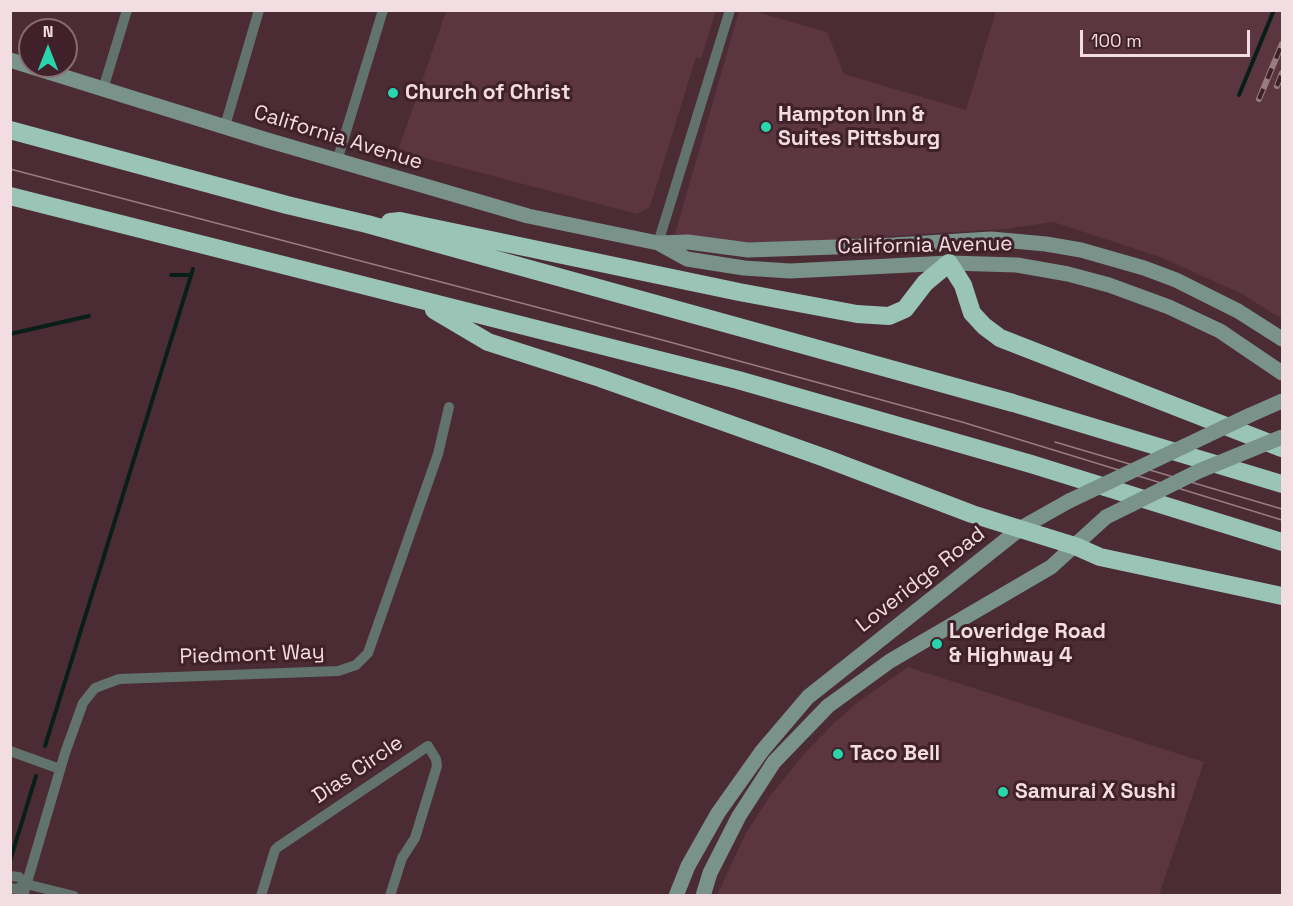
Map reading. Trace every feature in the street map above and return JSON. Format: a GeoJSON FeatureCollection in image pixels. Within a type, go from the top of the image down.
{"type":"FeatureCollection","features":[{"type":"Feature","properties":{"kind":"highway"},"geometry":{"type":"LineString","coordinates":[[10,130],[367,224],[1013,403],[1282,484]]}},
{"type":"Feature","properties":{"kind":"highway"},"geometry":{"type":"LineString","coordinates":[[10,196],[738,380],[1042,468],[1282,542]]}},
{"type":"Feature","properties":{"kind":"highway"},"geometry":{"type":"LineString","coordinates":[[367,224],[400,221],[739,292],[857,314],[889,316],[905,309],[925,283],[949,262],[963,285],[972,313],[1000,338],[1282,448]]}},
{"type":"Feature","properties":{"kind":"highway"},"geometry":{"type":"LineString","coordinates":[[416,300],[488,342],[600,378],[825,458],[972,514],[1075,546],[1100,557],[1282,597]]}},
{"type":"Feature","properties":{"kind":"main road","name":"California Avenue"},"geometry":{"type":"LineString","coordinates":[[10,60],[337,161],[528,216],[658,243],[687,242],[748,250],[991,239],[1046,244],[1107,256],[1166,276],[1238,311],[1282,339]]}},
{"type":"Feature","properties":{"kind":"main road","name":"California Avenue"},"geometry":{"type":"LineString","coordinates":[[658,243],[687,259],[744,268],[790,271],[949,262],[1017,265],[1068,274],[1109,285],[1169,307],[1220,331],[1282,373]]}},
{"type":"Feature","properties":{"kind":"main road","name":"Loveridge Road"},"geometry":{"type":"LineString","coordinates":[[676,896],[687,866],[718,813],[762,751],[808,697],[1021,528],[1069,501],[1282,401]]}},
{"type":"Feature","properties":{"kind":"main road"},"geometry":{"type":"LineString","coordinates":[[703,896],[710,873],[739,816],[774,762],[828,706],[890,661],[1051,567],[1106,517],[1199,471],[1282,437]]}},
{"type":"Feature","properties":{"kind":"street"},"geometry":{"type":"LineString","coordinates":[[104,89],[128,10]]}},
{"type":"Feature","properties":{"kind":"street"},"geometry":{"type":"LineString","coordinates":[[225,126],[259,10]]}},
{"type":"Feature","properties":{"kind":"street"},"geometry":{"type":"LineString","coordinates":[[337,161],[383,10]]}},
{"type":"Feature","properties":{"kind":"street"},"geometry":{"type":"LineString","coordinates":[[658,243],[730,10]]}},
{"type":"Feature","properties":{"kind":"street","name":"Piedmont Way"},"geometry":{"type":"LineString","coordinates":[[23,896],[60,769],[83,703],[95,688],[119,679],[338,672],[356,665],[368,653],[438,454],[448,407]]}},
{"type":"Feature","properties":{"kind":"street","name":"Dias Circle"},"geometry":{"type":"LineString","coordinates":[[261,896],[275,850],[278,847],[428,746],[435,756],[437,765],[415,838],[402,858],[390,896]]}},
{"type":"Feature","properties":{"kind":"street"},"geometry":{"type":"LineString","coordinates":[[10,751],[60,769]]}},
{"type":"Feature","properties":{"kind":"street"},"geometry":{"type":"LineString","coordinates":[[10,876],[19,877],[26,884],[74,896]]}},
{"type":"Feature","properties":{"kind":"street"},"geometry":{"type":"LineString","coordinates":[[10,888],[17,889],[26,884]]}},
{"type":"Feature","properties":{"kind":"shaded area"},"geometry":{"type":"Polygon","coordinates":[[[446,11],[716,11],[701,59],[696,57],[650,207],[637,214],[398,151],[446,11]]]}},
{"type":"Feature","properties":{"kind":"shaded area"},"geometry":{"type":"Polygon","coordinates":[[[739,11],[754,11],[827,32],[844,74],[966,110],[996,11],[1282,11],[1282,319],[1240,293],[1160,257],[1053,222],[1005,229],[747,245],[675,234],[739,11]]]}},
{"type":"Feature","properties":{"kind":"shaded area"},"geometry":{"type":"Polygon","coordinates":[[[908,667],[1204,762],[1159,895],[717,895],[746,833],[770,796],[804,754],[858,702],[908,667]]]}},
{"type":"Feature","properties":{"kind":"waterway"},"geometry":{"type":"LineString","coordinates":[[1239,95],[1274,10]]}},
{"type":"Feature","properties":{"kind":"waterway"},"geometry":{"type":"LineString","coordinates":[[45,746],[193,269]]}},
{"type":"Feature","properties":{"kind":"waterway"},"geometry":{"type":"LineString","coordinates":[[171,275],[191,275]]}},
{"type":"Feature","properties":{"kind":"waterway"},"geometry":{"type":"LineString","coordinates":[[10,334],[89,316]]}},
{"type":"Feature","properties":{"kind":"waterway"},"geometry":{"type":"LineString","coordinates":[[10,861],[36,776]]}},
{"type":"Feature","properties":{"kind":"tram line"},"geometry":{"type":"LineString","coordinates":[[10,169],[666,341],[962,422],[1282,520]]}},
{"type":"Feature","properties":{"kind":"tram line"},"geometry":{"type":"LineString","coordinates":[[1055,442],[1282,509]]}},
{"type":"Feature","properties":{"kind":"railway"},"geometry":{"type":"LineString","coordinates":[[1259,99],[1282,44]]}},
{"type":"Feature","properties":{"kind":"railway"},"geometry":{"type":"LineString","coordinates":[[1277,86],[1282,73]]}},
{"type":"Feature","properties":{"kind":"place","name":"Church of Christ"},"geometry":{"type":"Point","coordinates":[393,93]}},
{"type":"Feature","properties":{"kind":"place","name":"Hampton Inn & Suites Pittsburg"},"geometry":{"type":"Point","coordinates":[766,127]}},
{"type":"Feature","properties":{"kind":"place","name":"Loveridge Road & Highway 4"},"geometry":{"type":"Point","coordinates":[937,644]}},
{"type":"Feature","properties":{"kind":"place","name":"Taco Bell"},"geometry":{"type":"Point","coordinates":[838,754]}},
{"type":"Feature","properties":{"kind":"place","name":"Samurai X Sushi"},"geometry":{"type":"Point","coordinates":[1003,792]}}]}
